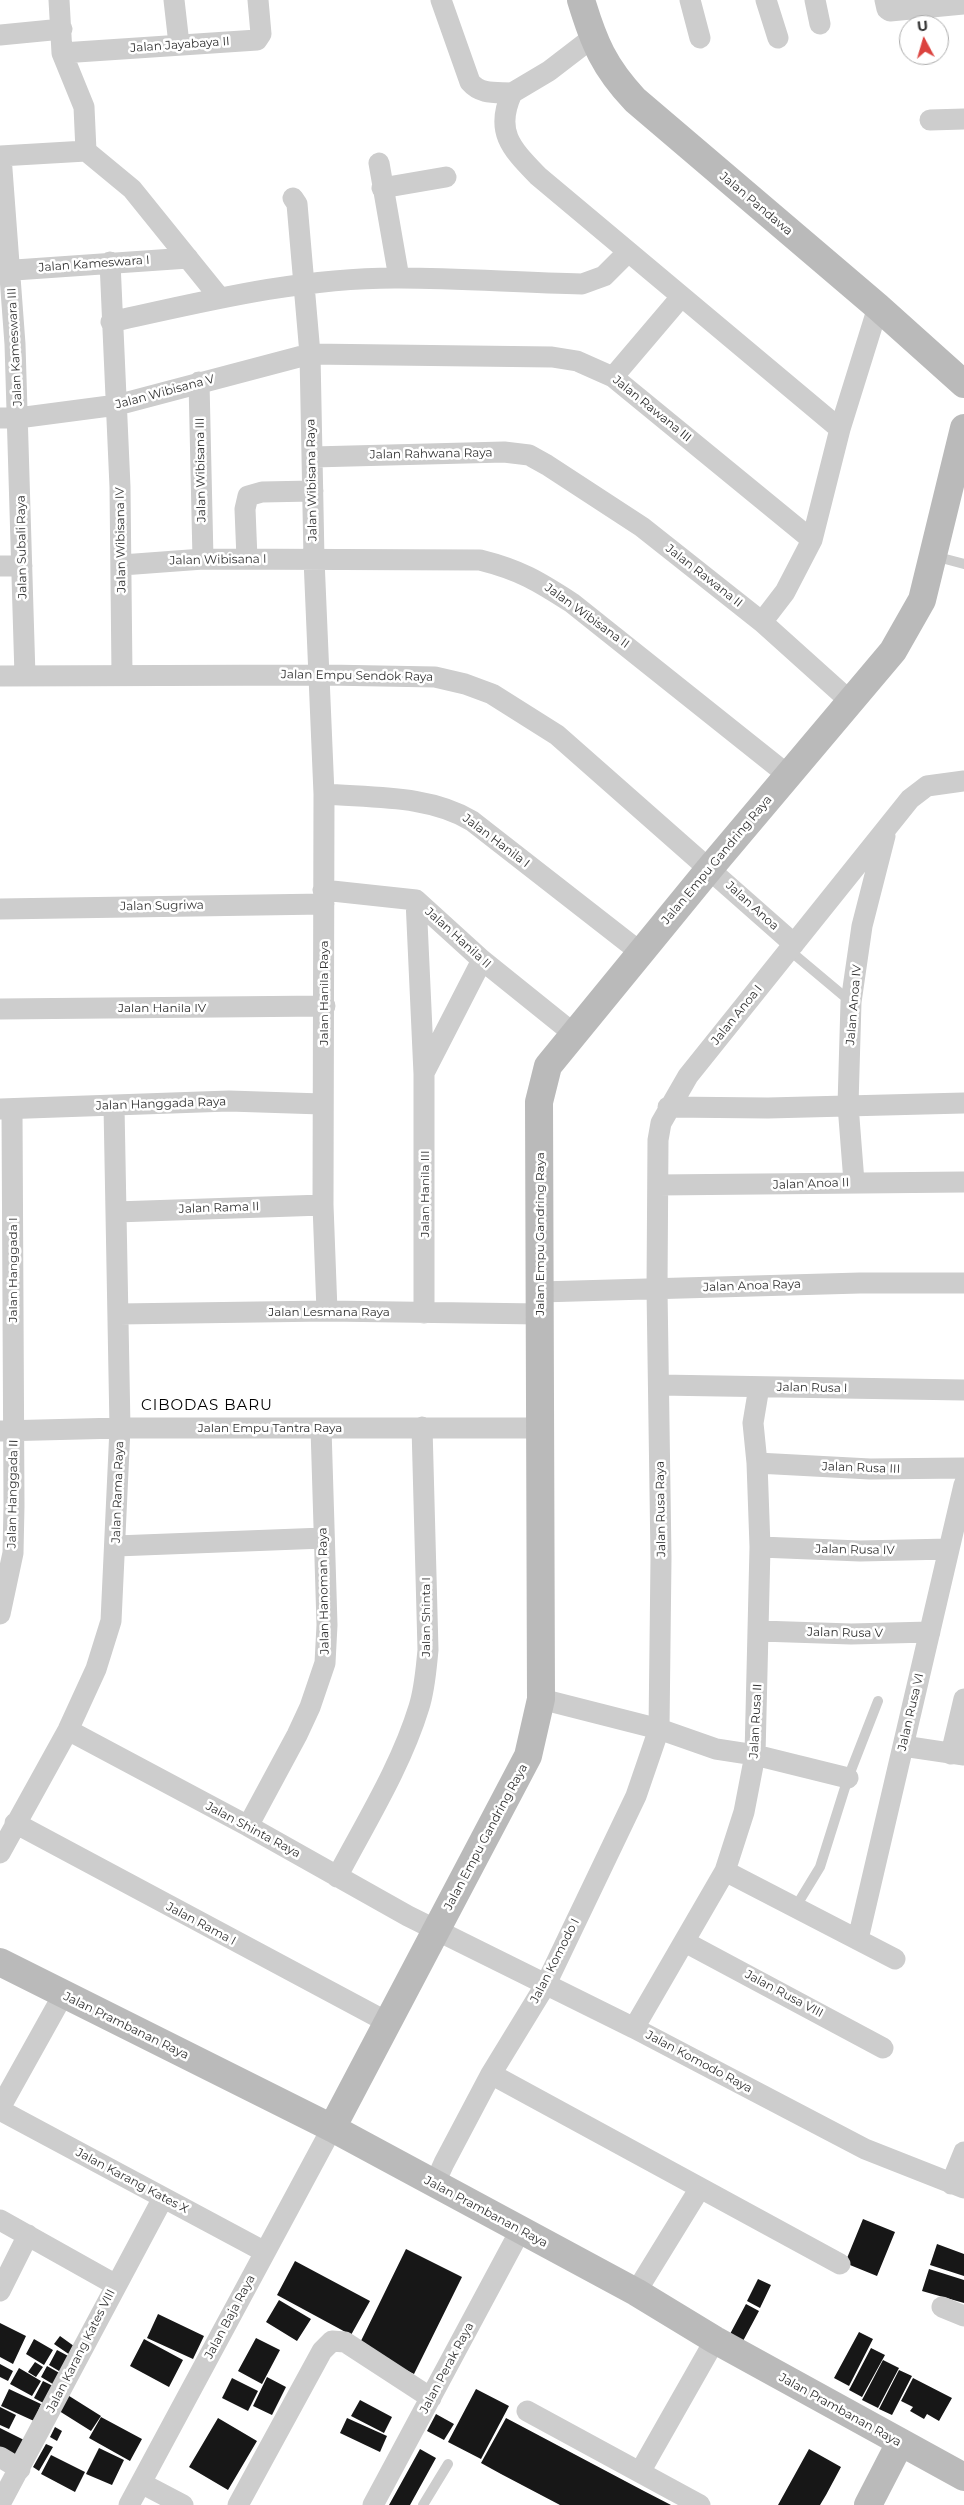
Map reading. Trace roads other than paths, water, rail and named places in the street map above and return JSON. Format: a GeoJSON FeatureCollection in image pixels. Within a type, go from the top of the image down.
{"type":"FeatureCollection","features":[{"type":"Feature","properties":{"kind":"street"},"geometry":{"type":"LineString","coordinates":[[59,0],[62,53],[84,107],[86,151]]}},
{"type":"Feature","properties":{"kind":"street"},"geometry":{"type":"LineString","coordinates":[[174,0],[178,44]]}},
{"type":"Feature","properties":{"kind":"street","name":"Jalan Jayabaya II"},"geometry":{"type":"LineString","coordinates":[[62,53],[257,40],[261,34],[258,0]]}},
{"type":"Feature","properties":{"kind":"street"},"geometry":{"type":"LineString","coordinates":[[441,0],[470,82],[477,90],[512,93],[549,71],[592,38]]}},
{"type":"Feature","properties":{"kind":"street","name":"Jalan Pandawa"},"geometry":{"type":"LineString","coordinates":[[581,0],[592,38],[608,69],[635,100],[878,307],[964,384]]}},
{"type":"Feature","properties":{"kind":"street"},"geometry":{"type":"LineString","coordinates":[[690,0],[700,38]]}},
{"type":"Feature","properties":{"kind":"street"},"geometry":{"type":"LineString","coordinates":[[766,0],[778,38]]}},
{"type":"Feature","properties":{"kind":"street"},"geometry":{"type":"LineString","coordinates":[[815,0],[820,24]]}},
{"type":"Feature","properties":{"kind":"street"},"geometry":{"type":"LineString","coordinates":[[885,0],[887,9],[890,11],[964,4]]}},
{"type":"Feature","properties":{"kind":"street"},"geometry":{"type":"LineString","coordinates":[[0,35],[62,29]]}},
{"type":"Feature","properties":{"kind":"street"},"geometry":{"type":"LineString","coordinates":[[512,93],[504,118],[506,137],[514,151],[538,176],[840,429]]}},
{"type":"Feature","properties":{"kind":"street"},"geometry":{"type":"LineString","coordinates":[[930,120],[964,119]]}},
{"type":"Feature","properties":{"kind":"street"},"geometry":{"type":"LineString","coordinates":[[1,156],[86,151],[132,189],[220,298]]}},
{"type":"Feature","properties":{"kind":"street","name":"Jalan Kameswara III"},"geometry":{"type":"LineString","coordinates":[[1,156],[9,418]]}},
{"type":"Feature","properties":{"kind":"street"},"geometry":{"type":"LineString","coordinates":[[378,163],[399,278]]}},
{"type":"Feature","properties":{"kind":"street"},"geometry":{"type":"LineString","coordinates":[[382,188],[446,177]]}},
{"type":"Feature","properties":{"kind":"street","name":"Jalan Wibisana Raya"},"geometry":{"type":"LineString","coordinates":[[293,198],[297,204],[310,354],[314,559],[319,675]]}},
{"type":"Feature","properties":{"kind":"street"},"geometry":{"type":"LineString","coordinates":[[112,322],[220,298],[304,284],[399,278],[582,284],[604,276],[628,252]]}},
{"type":"Feature","properties":{"kind":"street","name":"Jalan Kameswara I"},"geometry":{"type":"LineString","coordinates":[[5,270],[188,258]]}},
{"type":"Feature","properties":{"kind":"street","name":"Jalan Wibisana IV"},"geometry":{"type":"LineString","coordinates":[[110,262],[122,565],[122,675]]}},
{"type":"Feature","properties":{"kind":"street"},"geometry":{"type":"LineString","coordinates":[[614,377],[681,297]]}},
{"type":"Feature","properties":{"kind":"street"},"geometry":{"type":"LineString","coordinates":[[762,622],[785,592],[812,540],[840,429],[878,307]]}},
{"type":"Feature","properties":{"kind":"street","name":"Jalan Wibisana V"},"geometry":{"type":"LineString","coordinates":[[9,418],[117,405],[310,354]]}},
{"type":"Feature","properties":{"kind":"street","name":"Jalan Rawana III"},"geometry":{"type":"LineString","coordinates":[[310,354],[552,357],[577,361],[614,377],[812,540]]}},
{"type":"Feature","properties":{"kind":"street","name":"Jalan Wibisana III"},"geometry":{"type":"LineString","coordinates":[[199,382],[203,559]]}},
{"type":"Feature","properties":{"kind":"street","name":"Jalan Subali Raya"},"geometry":{"type":"LineString","coordinates":[[9,418],[22,566],[25,676]]}},
{"type":"Feature","properties":{"kind":"street","name":"Jalan Empu Gandring Raya"},"geometry":{"type":"LineString","coordinates":[[332,2128],[528,1756],[541,1699],[539,1102],[548,1066],[640,952],[893,651],[922,600],[964,428]]}},
{"type":"Feature","properties":{"kind":"street","name":"Jalan Rahwana Raya"},"geometry":{"type":"LineString","coordinates":[[313,457],[504,452],[529,455],[547,465]]}},
{"type":"Feature","properties":{"kind":"street","name":"Jalan Rawana II"},"geometry":{"type":"LineString","coordinates":[[547,465],[642,527],[762,622],[851,702]]}},
{"type":"Feature","properties":{"kind":"street"},"geometry":{"type":"LineString","coordinates":[[247,559],[244,509],[248,496],[262,492],[313,491]]}},
{"type":"Feature","properties":{"kind":"street","name":"Jalan Wibisana I"},"geometry":{"type":"LineString","coordinates":[[122,565],[203,559],[314,559]]}},
{"type":"Feature","properties":{"kind":"street","name":"Jalan Wibisana II"},"geometry":{"type":"LineString","coordinates":[[314,559],[480,560],[513,568],[572,603],[789,776]]}},
{"type":"Feature","properties":{"kind":"street"},"geometry":{"type":"LineString","coordinates":[[0,566],[22,566]]}},
{"type":"Feature","properties":{"kind":"street","name":"Jalan Empu Sendok Raya"},"geometry":{"type":"LineString","coordinates":[[0,676],[319,675],[435,677],[465,684],[492,694],[556,735],[710,868]]}},
{"type":"Feature","properties":{"kind":"street","name":"Jalan Hanila Raya"},"geometry":{"type":"LineString","coordinates":[[319,675],[324,794],[325,1006],[322,1104],[322,1205],[327,1311]]}},
{"type":"Feature","properties":{"kind":"street","name":"Jalan Anoa I"},"geometry":{"type":"LineString","coordinates":[[656,1289],[658,1140],[661,1123],[668,1107],[688,1076],[910,799],[927,786],[964,781]]}},
{"type":"Feature","properties":{"kind":"street","name":"Jalan Hanila I"},"geometry":{"type":"LineString","coordinates":[[324,794],[404,801],[455,811],[472,820],[640,952]]}},
{"type":"Feature","properties":{"kind":"street","name":"Jalan Anoa IV"},"geometry":{"type":"LineString","coordinates":[[854,1182],[848,1105],[851,1002],[862,926],[886,830]]}},
{"type":"Feature","properties":{"kind":"street","name":"Jalan Anoa"},"geometry":{"type":"LineString","coordinates":[[710,868],[791,947]]}},
{"type":"Feature","properties":{"kind":"street","name":"Jalan Hanila II"},"geometry":{"type":"LineString","coordinates":[[324,897],[416,900],[482,960],[574,1034]]}},
{"type":"Feature","properties":{"kind":"street","name":"Jalan Sugriwa"},"geometry":{"type":"LineString","coordinates":[[0,909],[324,897]]}},
{"type":"Feature","properties":{"kind":"street","name":"Jalan Hanila III"},"geometry":{"type":"LineString","coordinates":[[416,900],[424,1074],[424,1313]]}},
{"type":"Feature","properties":{"kind":"street","name":"Jalan Hanila III"},"geometry":{"type":"LineString","coordinates":[[424,1074],[482,960]]}},
{"type":"Feature","properties":{"kind":"street","name":"Jalan Hanila IV"},"geometry":{"type":"LineString","coordinates":[[0,1009],[325,1006]]}},
{"type":"Feature","properties":{"kind":"street","name":"Jalan Hanggada Raya"},"geometry":{"type":"LineString","coordinates":[[6,1110],[229,1101],[322,1104]]}},
{"type":"Feature","properties":{"kind":"street"},"geometry":{"type":"LineString","coordinates":[[668,1107],[768,1108],[964,1103]]}},
{"type":"Feature","properties":{"kind":"street","name":"Jalan Rama Raya"},"geometry":{"type":"LineString","coordinates":[[0,1853],[68,1730],[96,1669],[111,1621],[116,1546],[120,1428],[114,1106]]}},
{"type":"Feature","properties":{"kind":"street","name":"Jalan Hanggada I"},"geometry":{"type":"LineString","coordinates":[[6,1110],[7,1431]]}},
{"type":"Feature","properties":{"kind":"street","name":"Jalan Anoa II"},"geometry":{"type":"LineString","coordinates":[[658,1185],[964,1182]]}},
{"type":"Feature","properties":{"kind":"street","name":"Jalan Rama II"},"geometry":{"type":"LineString","coordinates":[[116,1212],[322,1205]]}},
{"type":"Feature","properties":{"kind":"street","name":"Jalan Anoa Raya"},"geometry":{"type":"LineString","coordinates":[[540,1303],[656,1289],[860,1283],[964,1283]]}},
{"type":"Feature","properties":{"kind":"street","name":"Jalan Rusa Raya"},"geometry":{"type":"LineString","coordinates":[[656,1289],[660,1385],[662,1697],[659,1729]]}},
{"type":"Feature","properties":{"kind":"street","name":"Jalan Lesmana Raya"},"geometry":{"type":"LineString","coordinates":[[119,1314],[327,1311],[424,1313],[540,1303]]}},
{"type":"Feature","properties":{"kind":"street","name":"Jalan Rusa I"},"geometry":{"type":"LineString","coordinates":[[660,1385],[964,1390]]}},
{"type":"Feature","properties":{"kind":"street","name":"Jalan Rusa II"},"geometry":{"type":"LineString","coordinates":[[634,2028],[725,1870],[744,1812],[755,1755],[760,1631],[760,1547],[757,1463],[753,1423],[759,1387]]}},
{"type":"Feature","properties":{"kind":"street","name":"Jalan Shinta I"},"geometry":{"type":"LineString","coordinates":[[337,1877],[399,1758],[419,1706],[426,1676],[428,1650],[422,1427]]}},
{"type":"Feature","properties":{"kind":"street","name":"Jalan Empu Tantra Raya"},"geometry":{"type":"LineString","coordinates":[[7,1431],[120,1428],[541,1428]]}},
{"type":"Feature","properties":{"kind":"street","name":"Jalan Hanoman Raya"},"geometry":{"type":"LineString","coordinates":[[248,1826],[297,1735],[325,1663],[327,1625],[321,1428]]}},
{"type":"Feature","properties":{"kind":"street","name":"Jalan Hanggada II"},"geometry":{"type":"LineString","coordinates":[[0,1614],[13,1553],[7,1431]]}},
{"type":"Feature","properties":{"kind":"street","name":"Jalan Rusa III"},"geometry":{"type":"LineString","coordinates":[[757,1463],[870,1469],[964,1468]]}},
{"type":"Feature","properties":{"kind":"street","name":"Jalan Rusa VI"},"geometry":{"type":"LineString","coordinates":[[858,1939],[964,1485]]}},
{"type":"Feature","properties":{"kind":"street"},"geometry":{"type":"LineString","coordinates":[[116,1546],[324,1538]]}},
{"type":"Feature","properties":{"kind":"street","name":"Jalan Rusa IV"},"geometry":{"type":"LineString","coordinates":[[760,1547],[860,1551],[949,1549]]}},
{"type":"Feature","properties":{"kind":"street","name":"Jalan Rusa V"},"geometry":{"type":"LineString","coordinates":[[760,1631],[851,1634],[930,1632]]}},
{"type":"Feature","properties":{"kind":"street"},"geometry":{"type":"LineString","coordinates":[[541,1699],[659,1729],[716,1748],[755,1755],[848,1778]]}},
{"type":"Feature","properties":{"kind":"street"},"geometry":{"type":"LineString","coordinates":[[903,1746],[958,1754],[964,1699]]}},
{"type":"Feature","properties":{"kind":"street","name":"Jalan Komodo I"},"geometry":{"type":"LineString","coordinates":[[434,2185],[491,2074],[546,1984],[636,1796],[659,1729]]}},
{"type":"Feature","properties":{"kind":"street","name":"Jalan Shinta Raya"},"geometry":{"type":"LineString","coordinates":[[68,1730],[248,1826],[437,1931]]}},
{"type":"Feature","properties":{"kind":"street","name":"Jalan Rama I"},"geometry":{"type":"LineString","coordinates":[[15,1824],[387,2022]]}},
{"type":"Feature","properties":{"kind":"street"},"geometry":{"type":"LineString","coordinates":[[725,1870],[895,1959]]}},
{"type":"Feature","properties":{"kind":"street","name":"Jalan Komodo Raya"},"geometry":{"type":"LineString","coordinates":[[437,1931],[634,2028],[866,2149],[957,2186]]}},
{"type":"Feature","properties":{"kind":"street","name":"Jalan Rusa VIII"},"geometry":{"type":"LineString","coordinates":[[685,1942],[883,2048]]}},
{"type":"Feature","properties":{"kind":"street","name":"Jalan Prambanan Raya"},"geometry":{"type":"LineString","coordinates":[[0,1962],[332,2128],[434,2185],[636,2292],[714,2340],[964,2477]]}},
{"type":"Feature","properties":{"kind":"street"},"geometry":{"type":"LineString","coordinates":[[0,2109],[62,1994]]}},
{"type":"Feature","properties":{"kind":"street"},"geometry":{"type":"LineString","coordinates":[[491,2074],[840,2264]]}},
{"type":"Feature","properties":{"kind":"street","name":"Jalan Karang Kates X"},"geometry":{"type":"LineString","coordinates":[[0,2109],[264,2252]]}},
{"type":"Feature","properties":{"kind":"street","name":"Jalan Baja Raya"},"geometry":{"type":"LineString","coordinates":[[129,2505],[332,2128]]}},
{"type":"Feature","properties":{"kind":"street"},"geometry":{"type":"LineString","coordinates":[[957,2186],[964,2152]]}},
{"type":"Feature","properties":{"kind":"street"},"geometry":{"type":"LineString","coordinates":[[636,2292],[700,2188]]}},
{"type":"Feature","properties":{"kind":"street","name":"Jalan Karang Kates VIII"},"geometry":{"type":"LineString","coordinates":[[0,2504],[163,2198]]}},
{"type":"Feature","properties":{"kind":"street"},"geometry":{"type":"LineString","coordinates":[[0,2220],[116,2285]]}},
{"type":"Feature","properties":{"kind":"street","name":"Jalan Perak Raya"},"geometry":{"type":"LineString","coordinates":[[374,2505],[520,2231]]}},
{"type":"Feature","properties":{"kind":"street"},"geometry":{"type":"LineString","coordinates":[[0,2291],[28,2235]]}},
{"type":"Feature","properties":{"kind":"street"},"geometry":{"type":"LineString","coordinates":[[942,2307],[964,2316]]}},
{"type":"Feature","properties":{"kind":"street"},"geometry":{"type":"LineString","coordinates":[[640,2472],[714,2340]]}},
{"type":"Feature","properties":{"kind":"street"},"geometry":{"type":"LineString","coordinates":[[238,2505],[322,2351],[332,2341],[345,2342],[431,2398]]}},
{"type":"Feature","properties":{"kind":"street"},"geometry":{"type":"LineString","coordinates":[[527,2411],[700,2505]]}},
{"type":"Feature","properties":{"kind":"street"},"geometry":{"type":"LineString","coordinates":[[868,2505],[900,2443]]}},
{"type":"Feature","properties":{"kind":"street"},"geometry":{"type":"LineString","coordinates":[[0,2457],[20,2469]]}},
{"type":"Feature","properties":{"kind":"street"},"geometry":{"type":"LineString","coordinates":[[141,2483],[183,2505]]}},
{"type":"Feature","properties":{"kind":"lane"},"geometry":{"type":"LineString","coordinates":[[934,556],[964,564]]}},
{"type":"Feature","properties":{"kind":"lane"},"geometry":{"type":"LineString","coordinates":[[791,947],[851,1002]]}},
{"type":"Feature","properties":{"kind":"lane"},"geometry":{"type":"LineString","coordinates":[[795,1908],[820,1867],[848,1778],[878,1701]]}},
{"type":"Feature","properties":{"kind":"lane"},"geometry":{"type":"LineString","coordinates":[[424,2505],[448,2464]]}},
{"type":"Feature","properties":{"kind":"district","name":"CIBODAS BARU"},"geometry":{"type":"Point","coordinates":[207,1406]}}]}
